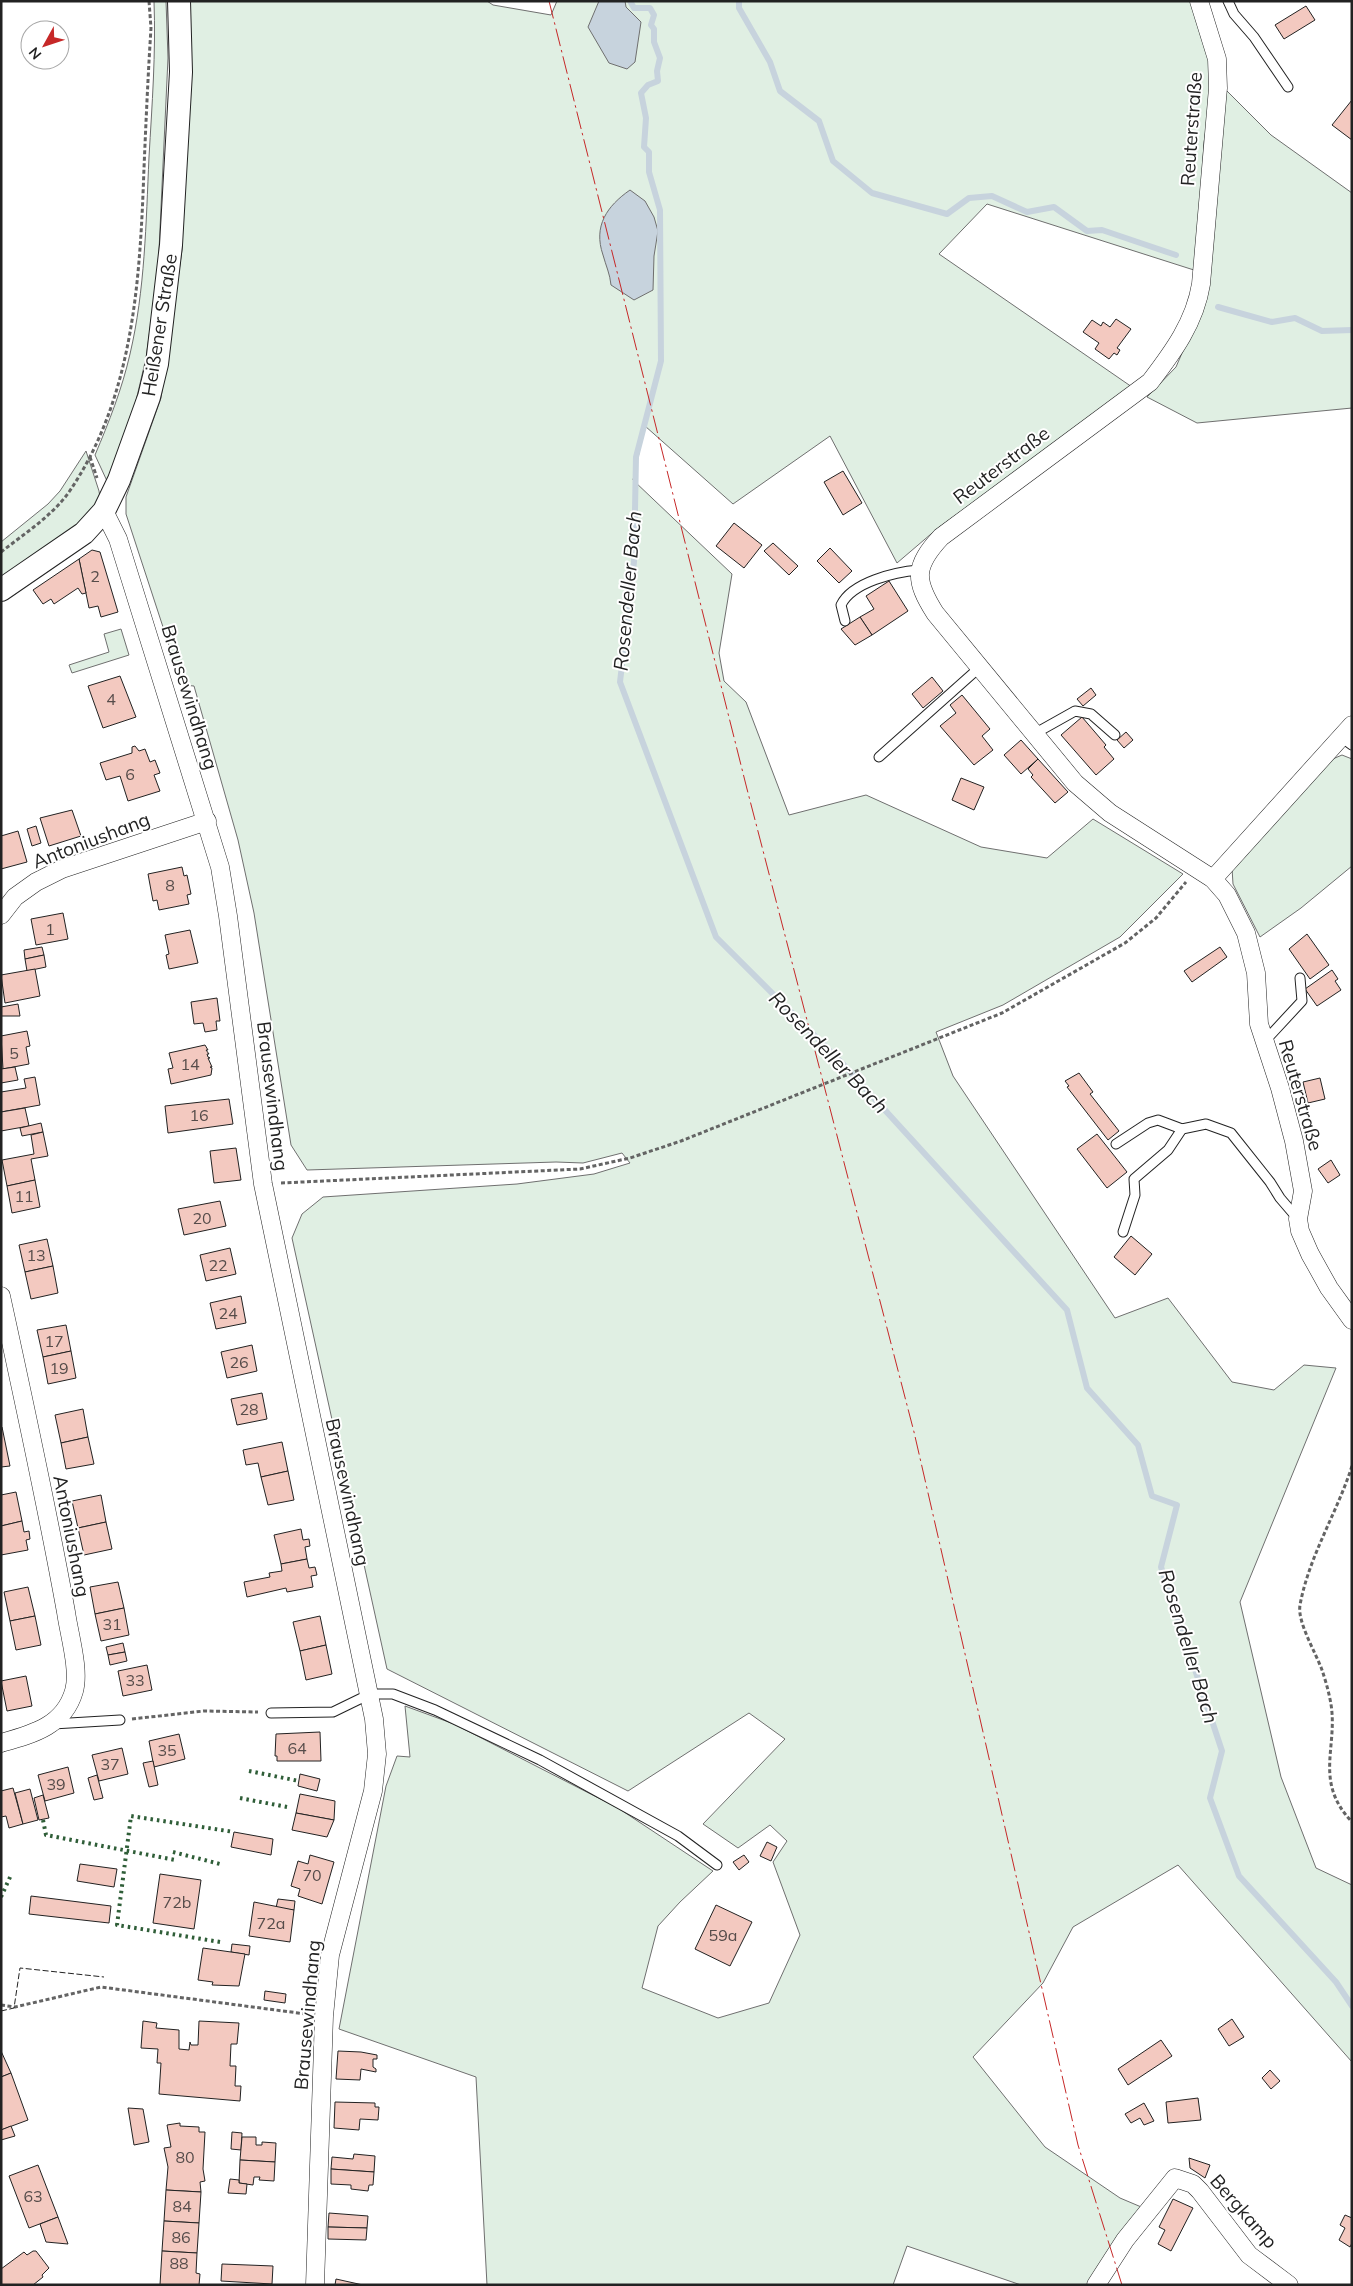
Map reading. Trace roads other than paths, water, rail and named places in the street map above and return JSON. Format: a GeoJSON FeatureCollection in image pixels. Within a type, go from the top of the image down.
{"type":"FeatureCollection","features":[{"type":"Feature","properties":{"kind":"street","name":"Heißener Straße"},"geometry":{"type":"LineString","coordinates":[[1,590],[84,533],[104,511],[134,441],[149,396],[156,364],[171,245],[181,72],[179,1]]}},
{"type":"Feature","properties":{"kind":"street","name":"Reuterstraße"},"geometry":{"type":"LineString","coordinates":[[1199,1],[1216,59],[1218,88],[1201,284],[1199,297],[1187,329],[1169,358],[1150,382],[941,537],[923,558],[919,570],[919,583],[924,596],[935,613],[1076,783],[1110,814],[1213,879],[1227,895],[1246,933],[1256,973],[1259,1024],[1280,1088],[1294,1141],[1303,1191],[1298,1219],[1300,1232],[1329,1288],[1352,1320]]}},
{"type":"Feature","properties":{"kind":"street","name":"Brausewindhang"},"geometry":{"type":"LineString","coordinates":[[104,511],[118,539],[220,867],[262,1184],[370,1694],[377,1754],[374,1781],[330,1955],[324,2016],[315,2285]]}},
{"type":"Feature","properties":{"kind":"street"},"geometry":{"type":"LineString","coordinates":[[1213,879],[1348,736]]}},
{"type":"Feature","properties":{"kind":"street","name":"Antoniushang"},"geometry":{"type":"LineString","coordinates":[[1,915],[15,898],[36,882],[62,869],[206,821]]}},
{"type":"Feature","properties":{"kind":"street","name":"Antoniushang"},"geometry":{"type":"LineString","coordinates":[[1,1296],[76,1670],[75,1690],[69,1705],[53,1724],[33,1733],[1,1743]]}},
{"type":"Feature","properties":{"kind":"street","name":"Bergkamp"},"geometry":{"type":"LineString","coordinates":[[1096,2285],[1125,2240],[1175,2178],[1193,2184],[1249,2254],[1289,2285]]}},
{"type":"Feature","properties":{"kind":"lane"},"geometry":{"type":"LineString","coordinates":[[1228,1],[1234,14],[1254,37],[1288,87]]}},
{"type":"Feature","properties":{"kind":"lane"},"geometry":{"type":"LineString","coordinates":[[845,621],[841,605],[846,595],[896,572],[919,570]]}},
{"type":"Feature","properties":{"kind":"lane"},"geometry":{"type":"LineString","coordinates":[[879,757],[980,667]]}},
{"type":"Feature","properties":{"kind":"lane"},"geometry":{"type":"LineString","coordinates":[[1034,734],[1075,711],[1091,714],[1115,735]]}},
{"type":"Feature","properties":{"kind":"lane"},"geometry":{"type":"LineString","coordinates":[[1264,1043],[1302,1001],[1300,978]]}},
{"type":"Feature","properties":{"kind":"lane"},"geometry":{"type":"LineString","coordinates":[[1116,1144],[1148,1123],[1158,1120],[1182,1129],[1206,1124],[1231,1133],[1298,1219]]}},
{"type":"Feature","properties":{"kind":"lane"},"geometry":{"type":"LineString","coordinates":[[1123,1232],[1135,1195],[1134,1179],[1168,1150],[1182,1129]]}},
{"type":"Feature","properties":{"kind":"lane"},"geometry":{"type":"LineString","coordinates":[[271,1713],[333,1712],[370,1694],[393,1694],[435,1710],[540,1760],[678,1836],[717,1865]]}},
{"type":"Feature","properties":{"kind":"lane"},"geometry":{"type":"LineString","coordinates":[[53,1724],[120,1720]]}},
{"type":"Feature","properties":{"kind":"waterway","name":"Rosendeller Bach"},"geometry":{"type":"LineString","coordinates":[[630,1],[634,8],[650,8],[654,15],[651,25],[654,29],[654,42],[660,58],[657,71],[658,81],[648,85],[641,93],[646,118],[644,147],[649,152],[649,172],[660,210],[661,361],[636,457],[634,562],[620,682],[716,937],[843,1064],[1067,1310],[1087,1388],[1138,1445],[1152,1496],[1177,1505],[1161,1567],[1222,1751],[1210,1798],[1239,1876],[1336,1982],[1352,2006]]}},
{"type":"Feature","properties":{"kind":"waterway"},"geometry":{"type":"LineString","coordinates":[[739,1],[739,8],[770,62],[780,91],[819,121],[833,161],[872,193],[947,214],[969,198],[992,196],[1027,212],[1054,207],[1087,231],[1102,230],[1176,255]]}},
{"type":"Feature","properties":{"kind":"waterway"},"geometry":{"type":"LineString","coordinates":[[1218,307],[1272,322],[1295,318],[1322,331],[1352,330]]}}]}
